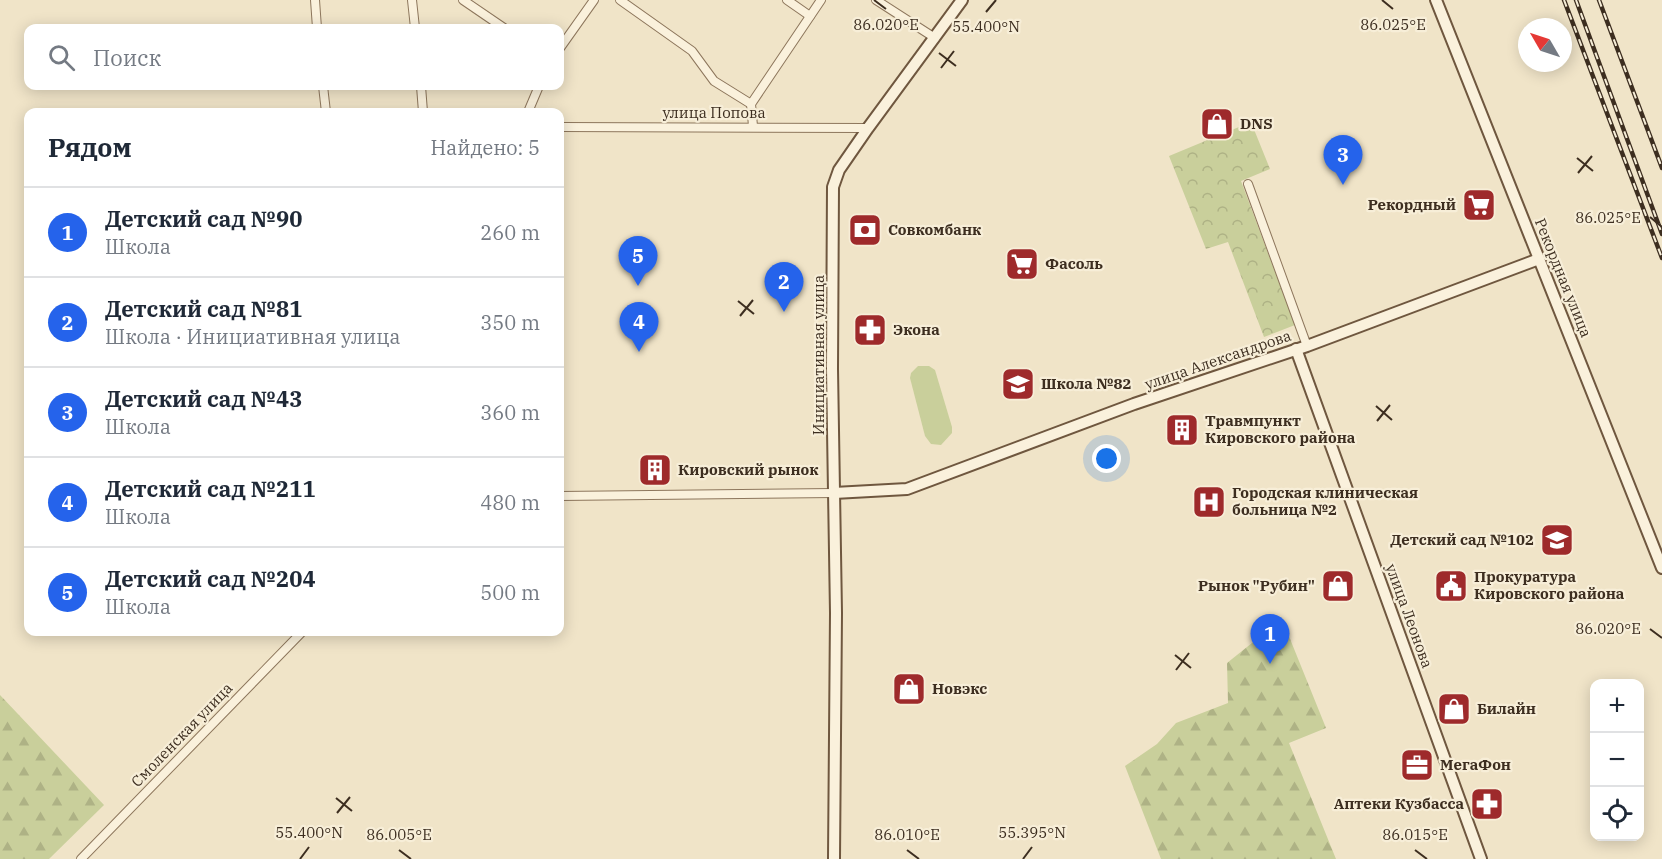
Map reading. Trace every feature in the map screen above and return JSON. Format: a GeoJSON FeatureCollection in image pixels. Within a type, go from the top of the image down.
{"type":"FeatureCollection","features":[{"type":"Feature","properties":{"kind":"main road","name":"Инициативная улица"},"geometry":{"type":"LineString","coordinates":[[834,859],[836,613],[833,187],[840,170],[868,128],[962,0]]}},
{"type":"Feature","properties":{"kind":"main road","name":"Рекордная улица"},"geometry":{"type":"LineString","coordinates":[[1436,0],[1662,568]]}},
{"type":"Feature","properties":{"kind":"main road","name":"улица Александрова"},"geometry":{"type":"LineString","coordinates":[[834,493],[906,489],[1134,404],[1302,348],[1539,259]]}},
{"type":"Feature","properties":{"kind":"main road","name":"улица Леонова"},"geometry":{"type":"LineString","coordinates":[[1302,348],[1481,859]]}},
{"type":"Feature","properties":{"kind":"street"},"geometry":{"type":"LineString","coordinates":[[315,0],[317,24]]}},
{"type":"Feature","properties":{"kind":"street"},"geometry":{"type":"LineString","coordinates":[[412,0],[415,24]]}},
{"type":"Feature","properties":{"kind":"street"},"geometry":{"type":"LineString","coordinates":[[463,0],[498,24]]}},
{"type":"Feature","properties":{"kind":"street"},"geometry":{"type":"LineString","coordinates":[[564,42],[594,0]]}},
{"type":"Feature","properties":{"kind":"street"},"geometry":{"type":"LineString","coordinates":[[620,0],[692,51],[714,81],[751,104]]}},
{"type":"Feature","properties":{"kind":"street"},"geometry":{"type":"LineString","coordinates":[[787,0],[810,16]]}},
{"type":"Feature","properties":{"kind":"street"},"geometry":{"type":"LineString","coordinates":[[753,126],[751,104],[821,0]]}},
{"type":"Feature","properties":{"kind":"street"},"geometry":{"type":"LineString","coordinates":[[876,0],[935,38]]}},
{"type":"Feature","properties":{"kind":"street"},"geometry":{"type":"LineString","coordinates":[[323,90],[326,108]]}},
{"type":"Feature","properties":{"kind":"street"},"geometry":{"type":"LineString","coordinates":[[421,90],[423,108]]}},
{"type":"Feature","properties":{"kind":"street"},"geometry":{"type":"LineString","coordinates":[[530,108],[537,90]]}},
{"type":"Feature","properties":{"kind":"street","name":"улица Попова"},"geometry":{"type":"LineString","coordinates":[[564,127],[868,128]]}},
{"type":"Feature","properties":{"kind":"street","name":"улица Леонова"},"geometry":{"type":"LineString","coordinates":[[1248,184],[1302,348]]}},
{"type":"Feature","properties":{"kind":"street"},"geometry":{"type":"LineString","coordinates":[[564,496],[834,493]]}},
{"type":"Feature","properties":{"kind":"street","name":"Смоленская улица"},"geometry":{"type":"LineString","coordinates":[[81,859],[298,636]]}},
{"type":"Feature","properties":{"kind":"green space"},"geometry":{"type":"Polygon","coordinates":[[[1251,122],[1270,169],[1241,181],[1295,325],[1264,337],[1228,242],[1206,249],[1169,156],[1251,122]]]}},
{"type":"Feature","properties":{"kind":"green space"},"geometry":{"type":"Polygon","coordinates":[[[918,366],[929,366],[935,370],[952,427],[952,433],[941,445],[931,444],[925,436],[910,378],[911,373],[918,366]]]}},
{"type":"Feature","properties":{"kind":"green space"},"geometry":{"type":"Polygon","coordinates":[[[1282,619],[1326,728],[1289,743],[1336,859],[1161,859],[1125,766],[1157,744],[1176,723],[1228,703],[1227,663],[1282,619]]]}},
{"type":"Feature","properties":{"kind":"green space"},"geometry":{"type":"Polygon","coordinates":[[[0,695],[104,805],[49,859],[0,859],[0,695]]]}},
{"type":"Feature","properties":{"kind":"railway"},"geometry":{"type":"LineString","coordinates":[[1564,0],[1662,258]]}},
{"type":"Feature","properties":{"kind":"railway"},"geometry":{"type":"LineString","coordinates":[[1576,0],[1662,234]]}},
{"type":"Feature","properties":{"kind":"railway"},"geometry":{"type":"LineString","coordinates":[[1599,0],[1662,168]]}},
{"type":"Feature","properties":{"kind":"place","name":"DNS"},"geometry":{"type":"Point","coordinates":[1217,124]}},
{"type":"Feature","properties":{"kind":"place","name":"Детский сад №43"},"geometry":{"type":"Point","coordinates":[1343,185]}},
{"type":"Feature","properties":{"kind":"place","name":"Рекордный"},"geometry":{"type":"Point","coordinates":[1479,205]}},
{"type":"Feature","properties":{"kind":"place","name":"Совкомбанк"},"geometry":{"type":"Point","coordinates":[865,230]}},
{"type":"Feature","properties":{"kind":"place","name":"Фасоль"},"geometry":{"type":"Point","coordinates":[1022,264]}},
{"type":"Feature","properties":{"kind":"place","name":"Детский сад №204"},"geometry":{"type":"Point","coordinates":[638,286]}},
{"type":"Feature","properties":{"kind":"place","name":"Детский сад №81"},"geometry":{"type":"Point","coordinates":[784,312]}},
{"type":"Feature","properties":{"kind":"place","name":"Экона"},"geometry":{"type":"Point","coordinates":[870,330]}},
{"type":"Feature","properties":{"kind":"place","name":"Детский сад №211"},"geometry":{"type":"Point","coordinates":[639,352]}},
{"type":"Feature","properties":{"kind":"place","name":"Школа №82"},"geometry":{"type":"Point","coordinates":[1018,384]}},
{"type":"Feature","properties":{"kind":"place","name":"Травмпункт Кировского района"},"geometry":{"type":"Point","coordinates":[1182,430]}},
{"type":"Feature","properties":{"kind":"place","name":"Кировский рынок"},"geometry":{"type":"Point","coordinates":[655,470]}},
{"type":"Feature","properties":{"kind":"place","name":"Городская клиническая больница №2"},"geometry":{"type":"Point","coordinates":[1209,502]}},
{"type":"Feature","properties":{"kind":"place","name":"Детский сад №102"},"geometry":{"type":"Point","coordinates":[1557,540]}},
{"type":"Feature","properties":{"kind":"place","name":"Рынок \"Рубин\""},"geometry":{"type":"Point","coordinates":[1338,586]}},
{"type":"Feature","properties":{"kind":"place","name":"Прокуратура Кировского района"},"geometry":{"type":"Point","coordinates":[1451,586]}},
{"type":"Feature","properties":{"kind":"place","name":"Детский сад №90"},"geometry":{"type":"Point","coordinates":[1270,664]}},
{"type":"Feature","properties":{"kind":"place","name":"Новэкс"},"geometry":{"type":"Point","coordinates":[909,689]}},
{"type":"Feature","properties":{"kind":"place","name":"Билайн"},"geometry":{"type":"Point","coordinates":[1454,709]}},
{"type":"Feature","properties":{"kind":"place","name":"МегаФон"},"geometry":{"type":"Point","coordinates":[1417,765]}},
{"type":"Feature","properties":{"kind":"place","name":"Аптеки Кузбасса"},"geometry":{"type":"Point","coordinates":[1487,804]}}]}
